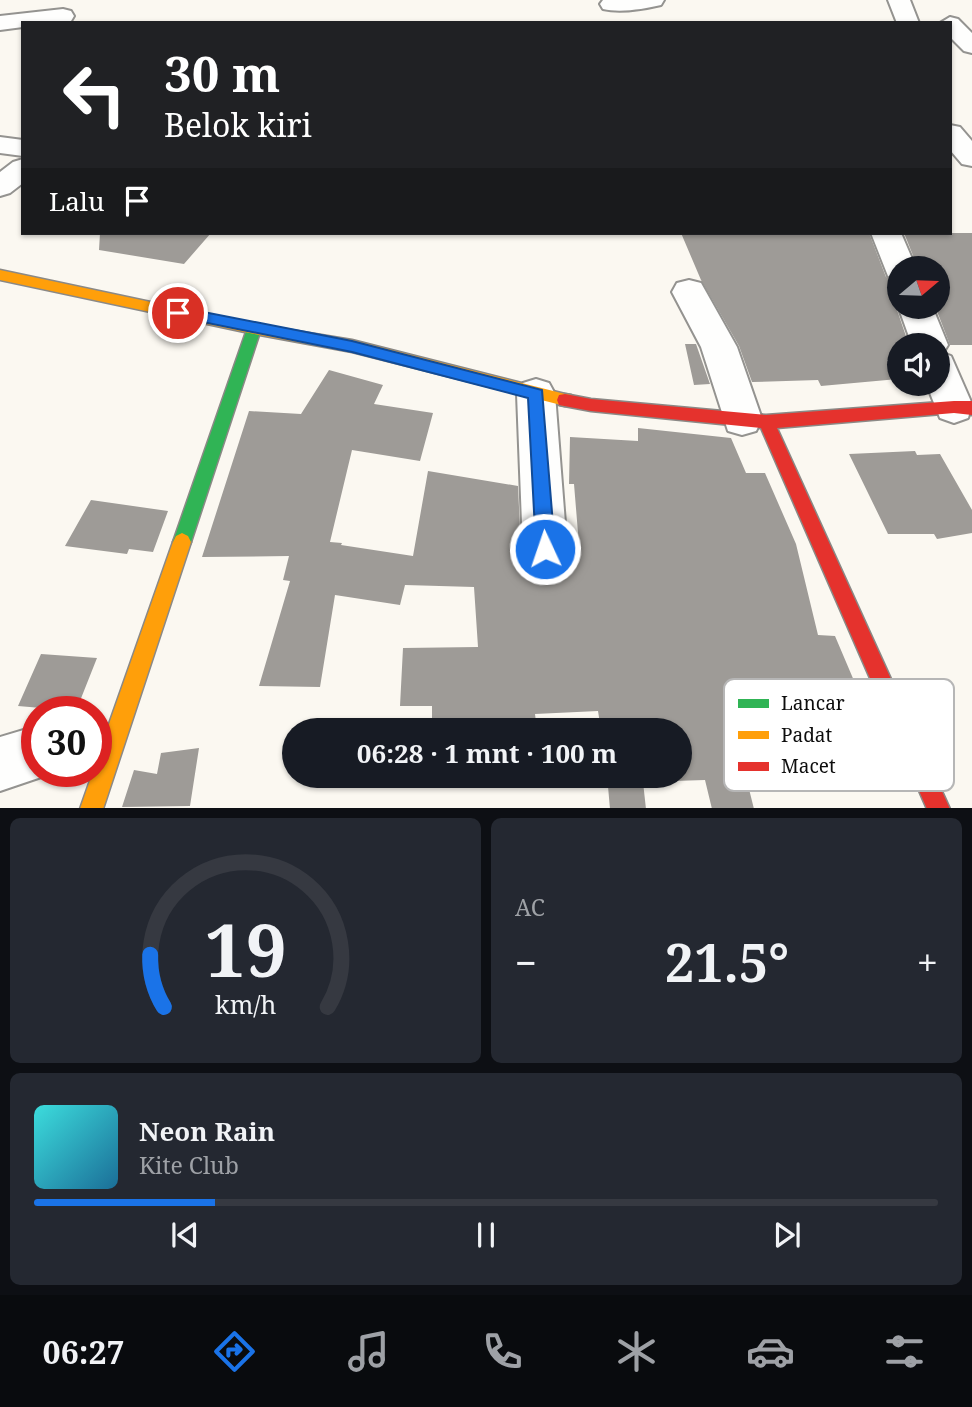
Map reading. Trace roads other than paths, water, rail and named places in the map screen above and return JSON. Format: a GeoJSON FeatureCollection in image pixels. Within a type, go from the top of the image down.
{"type":"FeatureCollection","features":[{"type":"Feature","properties":{"kind":"street"},"geometry":{"type":"LineString","coordinates":[[611,5],[653,0]]}},
{"type":"Feature","properties":{"kind":"street"},"geometry":{"type":"LineString","coordinates":[[899,0],[907,21]]}},
{"type":"Feature","properties":{"kind":"street"},"geometry":{"type":"LineString","coordinates":[[0,23],[63,13]]}},
{"type":"Feature","properties":{"kind":"street"},"geometry":{"type":"LineString","coordinates":[[952,26],[972,46]]}},
{"type":"Feature","properties":{"kind":"street"},"geometry":{"type":"LineString","coordinates":[[952,135],[972,158]]}},
{"type":"Feature","properties":{"kind":"street"},"geometry":{"type":"LineString","coordinates":[[0,145],[21,148]]}},
{"type":"Feature","properties":{"kind":"street"},"geometry":{"type":"LineString","coordinates":[[0,187],[21,170]]}},
{"type":"Feature","properties":{"kind":"street"},"geometry":{"type":"LineString","coordinates":[[887,235],[895,256]]}},
{"type":"Feature","properties":{"kind":"street"},"geometry":{"type":"LineString","coordinates":[[0,275],[254,329],[352,346],[536,394],[591,405],[754,420],[963,408],[950,386]]}},
{"type":"Feature","properties":{"kind":"street"},"geometry":{"type":"LineString","coordinates":[[689,292],[719,347],[877,679]]}},
{"type":"Feature","properties":{"kind":"street"},"geometry":{"type":"LineString","coordinates":[[112,720],[254,329]]}},
{"type":"Feature","properties":{"kind":"street"},"geometry":{"type":"LineString","coordinates":[[536,394],[545,549]]}},
{"type":"Feature","properties":{"kind":"street"},"geometry":{"type":"LineString","coordinates":[[0,764],[21,758]]}},
{"type":"Feature","properties":{"kind":"street"},"geometry":{"type":"LineString","coordinates":[[91,808],[96,787]]}},
{"type":"Feature","properties":{"kind":"street"},"geometry":{"type":"LineString","coordinates":[[931,791],[939,808]]}}]}
